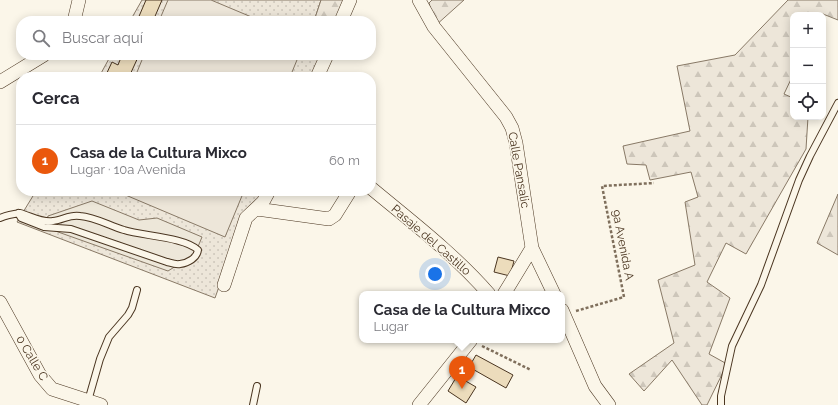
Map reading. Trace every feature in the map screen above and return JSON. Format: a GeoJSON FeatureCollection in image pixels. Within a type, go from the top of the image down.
{"type":"FeatureCollection","features":[{"type":"Feature","properties":{"kind":"street"},"geometry":{"type":"LineString","coordinates":[[75,16],[78,0]]}},
{"type":"Feature","properties":{"kind":"street"},"geometry":{"type":"LineString","coordinates":[[343,16],[350,0]]}},
{"type":"Feature","properties":{"kind":"street","name":"Calle Pansalic"},"geometry":{"type":"LineString","coordinates":[[419,0],[434,27],[506,117],[512,128],[516,143],[532,248],[553,291]]}},
{"type":"Feature","properties":{"kind":"street"},"geometry":{"type":"LineString","coordinates":[[16,72],[36,60]]}},
{"type":"Feature","properties":{"kind":"street"},"geometry":{"type":"LineString","coordinates":[[319,72],[325,60]]}},
{"type":"Feature","properties":{"kind":"street"},"geometry":{"type":"LineString","coordinates":[[0,82],[16,72]]}},
{"type":"Feature","properties":{"kind":"street","name":"Pasaje del Castillo"},"geometry":{"type":"LineString","coordinates":[[376,192],[446,249],[486,291]]}},
{"type":"Feature","properties":{"kind":"street"},"geometry":{"type":"LineString","coordinates":[[224,285],[246,218],[257,209],[266,196]]}},
{"type":"Feature","properties":{"kind":"street"},"geometry":{"type":"LineString","coordinates":[[257,209],[329,219],[335,215],[347,196]]}},
{"type":"Feature","properties":{"kind":"street"},"geometry":{"type":"LineString","coordinates":[[506,291],[532,248]]}},
{"type":"Feature","properties":{"kind":"street","name":"0 Calle C"},"geometry":{"type":"LineString","coordinates":[[0,302],[40,375],[52,389],[101,405]]}},
{"type":"Feature","properties":{"kind":"street"},"geometry":{"type":"LineString","coordinates":[[565,317],[596,386],[608,405]]}},
{"type":"Feature","properties":{"kind":"street"},"geometry":{"type":"LineString","coordinates":[[419,405],[469,343]]}},
{"type":"Feature","properties":{"kind":"lane"},"geometry":{"type":"LineString","coordinates":[[722,405],[721,396],[732,346],[761,285],[807,162],[838,103]]}},
{"type":"Feature","properties":{"kind":"lane"},"geometry":{"type":"LineString","coordinates":[[0,218],[18,214],[44,221],[54,221],[74,215],[82,216],[125,231],[152,235],[187,244],[198,250],[197,254],[190,261],[179,265],[71,229],[44,227],[21,218],[18,214]]}},
{"type":"Feature","properties":{"kind":"lane"},"geometry":{"type":"LineString","coordinates":[[88,401],[100,358],[109,337],[128,315],[132,308],[137,290]]}},
{"type":"Feature","properties":{"kind":"lane"},"geometry":{"type":"LineString","coordinates":[[253,405],[257,386]]}},
{"type":"Feature","properties":{"kind":"path","name":"9a Avenida A"},"geometry":{"type":"LineString","coordinates":[[565,312],[624,297],[602,186],[654,183]]}},
{"type":"Feature","properties":{"kind":"path"},"geometry":{"type":"LineString","coordinates":[[477,343],[531,370]]}},
{"type":"Feature","properties":{"kind":"green space"},"geometry":{"type":"Polygon","coordinates":[[[142,0],[321,0],[316,16],[133,16],[142,0]]]}},
{"type":"Feature","properties":{"kind":"green space"},"geometry":{"type":"Polygon","coordinates":[[[168,0],[211,0],[249,16],[161,16],[168,0]]]}},
{"type":"Feature","properties":{"kind":"green space"},"geometry":{"type":"Polygon","coordinates":[[[321,0],[356,0],[347,16],[316,16],[321,0]]]}},
{"type":"Feature","properties":{"kind":"green space"},"geometry":{"type":"Polygon","coordinates":[[[432,0],[464,0],[435,26],[429,3],[432,0]]]}},
{"type":"Feature","properties":{"kind":"green space"},"geometry":{"type":"Polygon","coordinates":[[[788,0],[838,0],[838,20],[826,15],[826,12],[790,12],[790,81],[784,94],[790,97],[790,120],[808,120],[806,149],[746,254],[726,243],[707,282],[730,298],[709,354],[727,364],[707,405],[702,405],[672,360],[644,391],[629,374],[674,343],[658,280],[695,265],[685,202],[698,197],[691,172],[650,180],[646,165],[627,164],[623,146],[690,131],[677,66],[735,55],[788,0]]]}},
{"type":"Feature","properties":{"kind":"green space"},"geometry":{"type":"Polygon","coordinates":[[[108,60],[325,60],[320,72],[102,72],[108,60]]]}},
{"type":"Feature","properties":{"kind":"green space"},"geometry":{"type":"Polygon","coordinates":[[[142,60],[297,60],[292,72],[137,72],[142,60]]]}},
{"type":"Feature","properties":{"kind":"green space"},"geometry":{"type":"Polygon","coordinates":[[[838,194],[838,255],[817,243],[838,194]]]}},
{"type":"Feature","properties":{"kind":"green space"},"geometry":{"type":"Polygon","coordinates":[[[33,196],[266,196],[242,222],[215,298],[17,222],[33,196]]]}},
{"type":"Feature","properties":{"kind":"green space"},"geometry":{"type":"Polygon","coordinates":[[[128,196],[242,196],[225,237],[128,196]]]}},
{"type":"Feature","properties":{"kind":"shaded area"},"geometry":{"type":"Polygon","coordinates":[[[92,201],[139,220],[157,218],[202,237],[195,254],[168,271],[44,227],[48,216],[92,201]]]}},
{"type":"Feature","properties":{"kind":"building"},"geometry":{"type":"Polygon","coordinates":[[[146,0],[162,0],[155,16],[139,16],[146,0]]]}},
{"type":"Feature","properties":{"kind":"building"},"geometry":{"type":"Polygon","coordinates":[[[120,60],[137,60],[131,72],[107,72],[112,62],[118,65],[120,60]]]}},
{"type":"Feature","properties":{"kind":"building"},"geometry":{"type":"Polygon","coordinates":[[[498,257],[514,261],[510,276],[494,272],[498,257]]]}},
{"type":"Feature","properties":{"kind":"building"},"geometry":{"type":"Polygon","coordinates":[[[476,355],[513,375],[506,388],[469,367],[476,355]]]}},
{"type":"Feature","properties":{"kind":"building"},"geometry":{"type":"Polygon","coordinates":[[[457,376],[476,387],[466,403],[448,391],[457,376]]]}},
{"type":"Feature","properties":{"kind":"place","name":"Casa de la Cultura Mixco"},"geometry":{"type":"Point","coordinates":[462,389]}}]}
